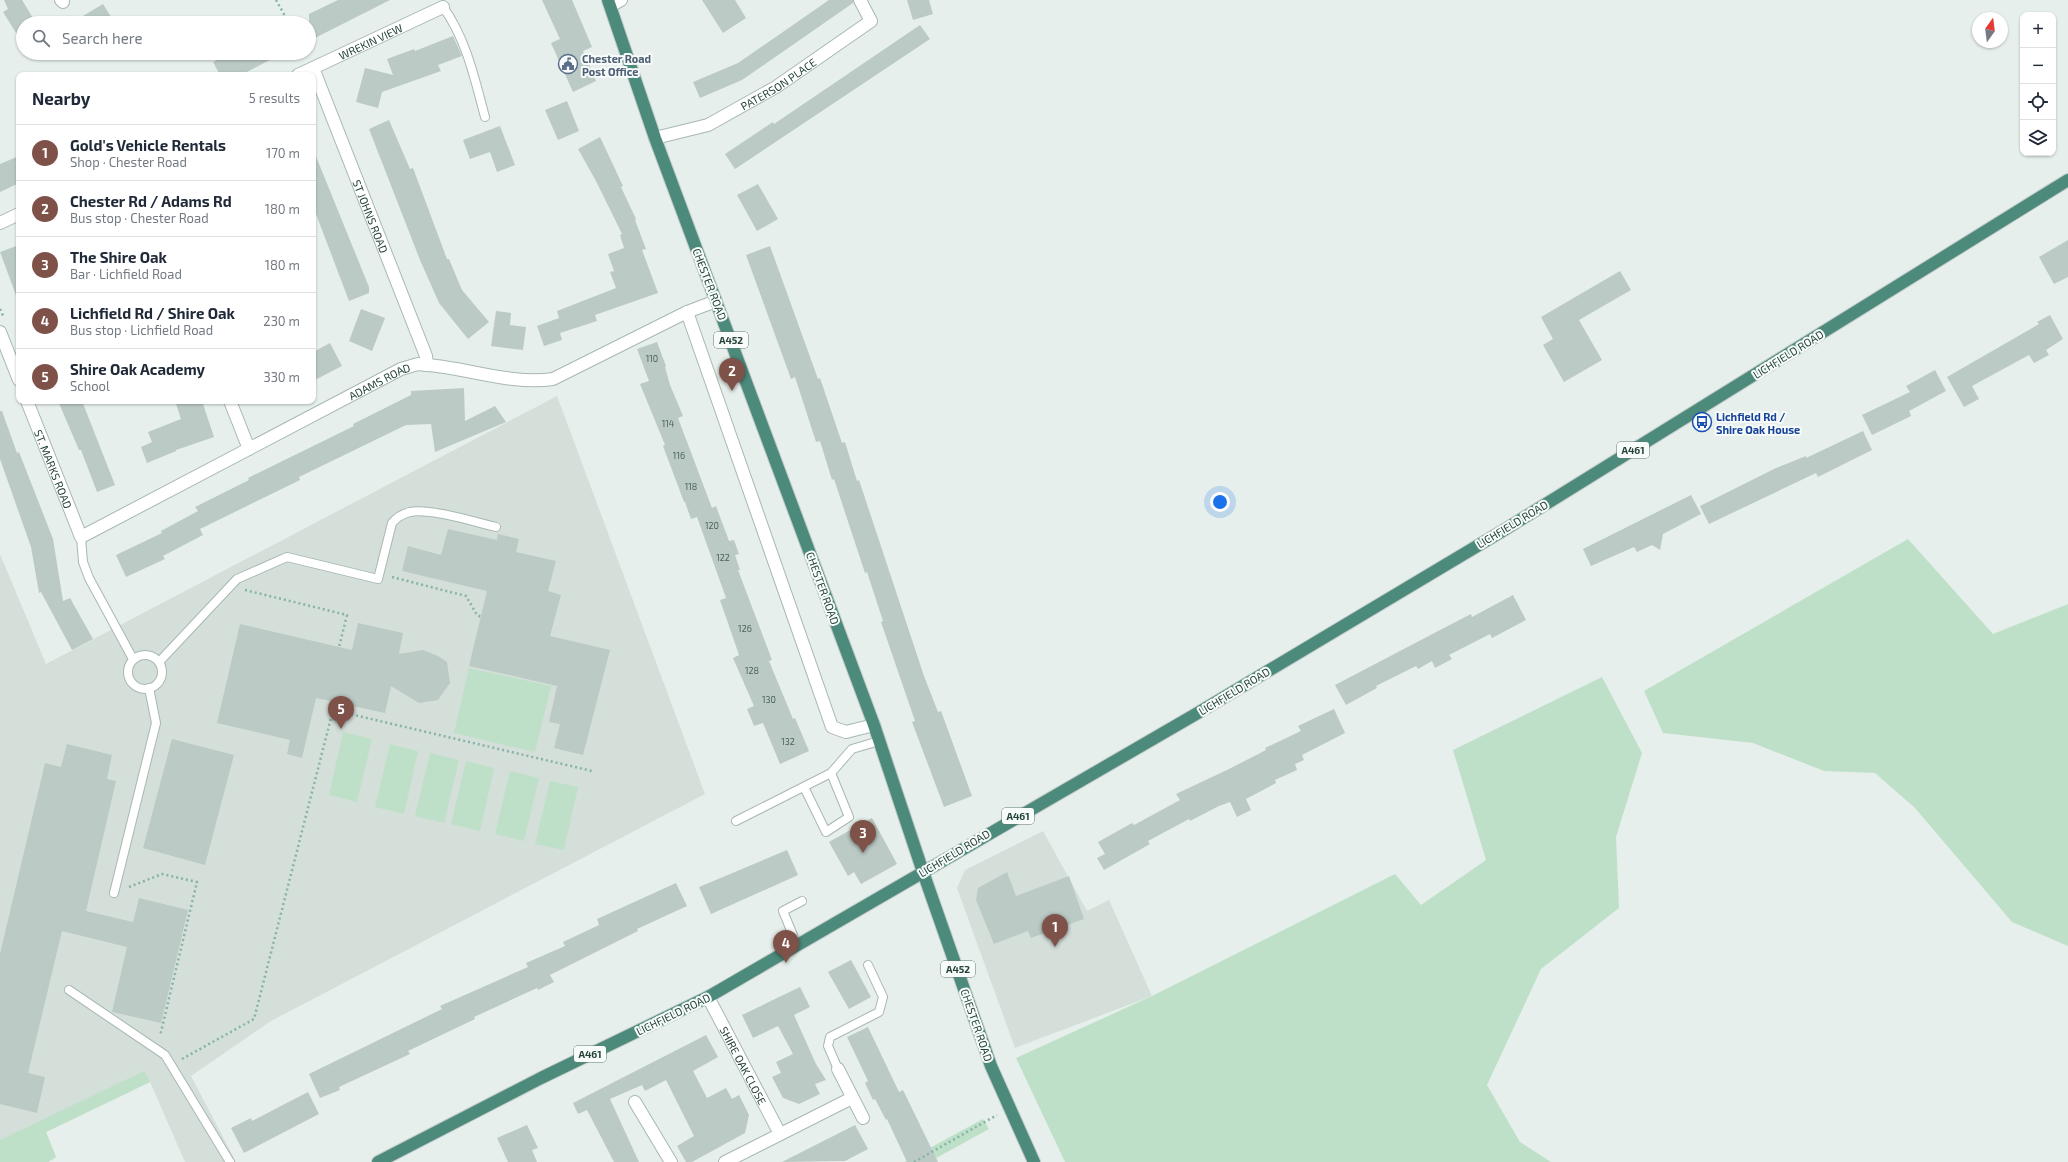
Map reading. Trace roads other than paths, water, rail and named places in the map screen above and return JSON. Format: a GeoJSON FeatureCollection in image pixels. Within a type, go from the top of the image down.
{"type":"FeatureCollection","features":[{"type":"Feature","properties":{"kind":"highway","name":"CHESTER ROAD"},"geometry":{"type":"LineString","coordinates":[[609,3],[655,138],[874,725],[923,872],[992,1066],[1009,1108],[1034,1162]]}},
{"type":"Feature","properties":{"kind":"highway","name":"LICHFIELD ROAD"},"geometry":{"type":"LineString","coordinates":[[378,1162],[541,1078],[708,997],[1196,714],[1504,530],[2068,180]]}},
{"type":"Feature","properties":{"kind":"street"},"geometry":{"type":"LineString","coordinates":[[609,3],[621,0]]}},
{"type":"Feature","properties":{"kind":"street","name":"PATERSON PLACE"},"geometry":{"type":"LineString","coordinates":[[655,138],[708,125],[776,87],[871,21],[860,0]]}},
{"type":"Feature","properties":{"kind":"street","name":"WREKIN VIEW"},"geometry":{"type":"LineString","coordinates":[[304,72],[443,7]]}},
{"type":"Feature","properties":{"kind":"street","name":"ST JOHNS ROAD"},"geometry":{"type":"LineString","coordinates":[[313,68],[315,72]]}},
{"type":"Feature","properties":{"kind":"street","name":"ST JOHNS ROAD"},"geometry":{"type":"LineString","coordinates":[[316,76],[426,356],[427,365]]}},
{"type":"Feature","properties":{"kind":"street"},"geometry":{"type":"LineString","coordinates":[[0,224],[16,216]]}},
{"type":"Feature","properties":{"kind":"street","name":"ADAMS ROAD"},"geometry":{"type":"LineString","coordinates":[[81,537],[401,368],[418,364],[520,380],[541,381],[553,379],[687,312],[716,301]]}},
{"type":"Feature","properties":{"kind":"street"},"geometry":{"type":"LineString","coordinates":[[687,312],[832,727],[846,732],[874,725]]}},
{"type":"Feature","properties":{"kind":"street"},"geometry":{"type":"LineString","coordinates":[[0,332],[16,372]]}},
{"type":"Feature","properties":{"kind":"street","name":"ST. MARKS ROAD"},"geometry":{"type":"LineString","coordinates":[[28,404],[81,537]]}},
{"type":"Feature","properties":{"kind":"street"},"geometry":{"type":"LineString","coordinates":[[231,404],[249,449]]}},
{"type":"Feature","properties":{"kind":"street","name":"SHIRE OAK CLOSE"},"geometry":{"type":"LineString","coordinates":[[708,997],[780,1134]]}},
{"type":"Feature","properties":{"kind":"street"},"geometry":{"type":"LineString","coordinates":[[838,1069],[863,1118]]}},
{"type":"Feature","properties":{"kind":"street"},"geometry":{"type":"LineString","coordinates":[[725,1162],[852,1098]]}},
{"type":"Feature","properties":{"kind":"street"},"geometry":{"type":"LineString","coordinates":[[635,1102],[671,1162]]}},
{"type":"Feature","properties":{"kind":"lane"},"geometry":{"type":"LineString","coordinates":[[443,7],[453,20],[472,68],[484,117]]}},
{"type":"Feature","properties":{"kind":"lane"},"geometry":{"type":"LineString","coordinates":[[159,662],[237,580],[287,557],[378,579],[392,523],[398,516],[411,512],[434,513],[496,527]]}},
{"type":"Feature","properties":{"kind":"lane"},"geometry":{"type":"LineString","coordinates":[[81,537],[83,562],[89,578],[133,659]]}},
{"type":"Feature","properties":{"kind":"lane"},"geometry":{"type":"LineString","coordinates":[[138,656],[150,656],[159,662],[161,668],[160,679],[156,684],[149,688],[136,686],[129,679],[128,669],[133,659],[138,656]]}},
{"type":"Feature","properties":{"kind":"lane"},"geometry":{"type":"LineString","coordinates":[[114,893],[156,723],[149,688]]}},
{"type":"Feature","properties":{"kind":"lane"},"geometry":{"type":"LineString","coordinates":[[736,821],[831,773],[852,749],[879,741]]}},
{"type":"Feature","properties":{"kind":"lane"},"geometry":{"type":"LineString","coordinates":[[804,787],[826,832],[850,817],[831,773]]}},
{"type":"Feature","properties":{"kind":"lane"},"geometry":{"type":"LineString","coordinates":[[797,945],[783,911],[802,901]]}},
{"type":"Feature","properties":{"kind":"lane"},"geometry":{"type":"LineString","coordinates":[[838,1069],[828,1046],[830,1037],[879,1012],[883,997],[868,965]]}},
{"type":"Feature","properties":{"kind":"lane"},"geometry":{"type":"LineString","coordinates":[[69,990],[165,1055],[230,1162]]}},
{"type":"Feature","properties":{"kind":"place","name":"Chester Road Post Office"},"geometry":{"type":"Point","coordinates":[568,64]}},
{"type":"Feature","properties":{"kind":"place","name":"Chester Rd / Adams Rd"},"geometry":{"type":"Point","coordinates":[732,391]}},
{"type":"Feature","properties":{"kind":"place","name":"Lichfield Rd / Shire Oak House"},"geometry":{"type":"Point","coordinates":[1702,422]}},
{"type":"Feature","properties":{"kind":"place","name":"Shire Oak Academy"},"geometry":{"type":"Point","coordinates":[341,729]}},
{"type":"Feature","properties":{"kind":"place","name":"The Shire Oak"},"geometry":{"type":"Point","coordinates":[863,853]}},
{"type":"Feature","properties":{"kind":"place","name":"Gold's Vehicle Rentals"},"geometry":{"type":"Point","coordinates":[1055,947]}},
{"type":"Feature","properties":{"kind":"place","name":"Lichfield Rd / Shire Oak"},"geometry":{"type":"Point","coordinates":[786,963]}}]}
